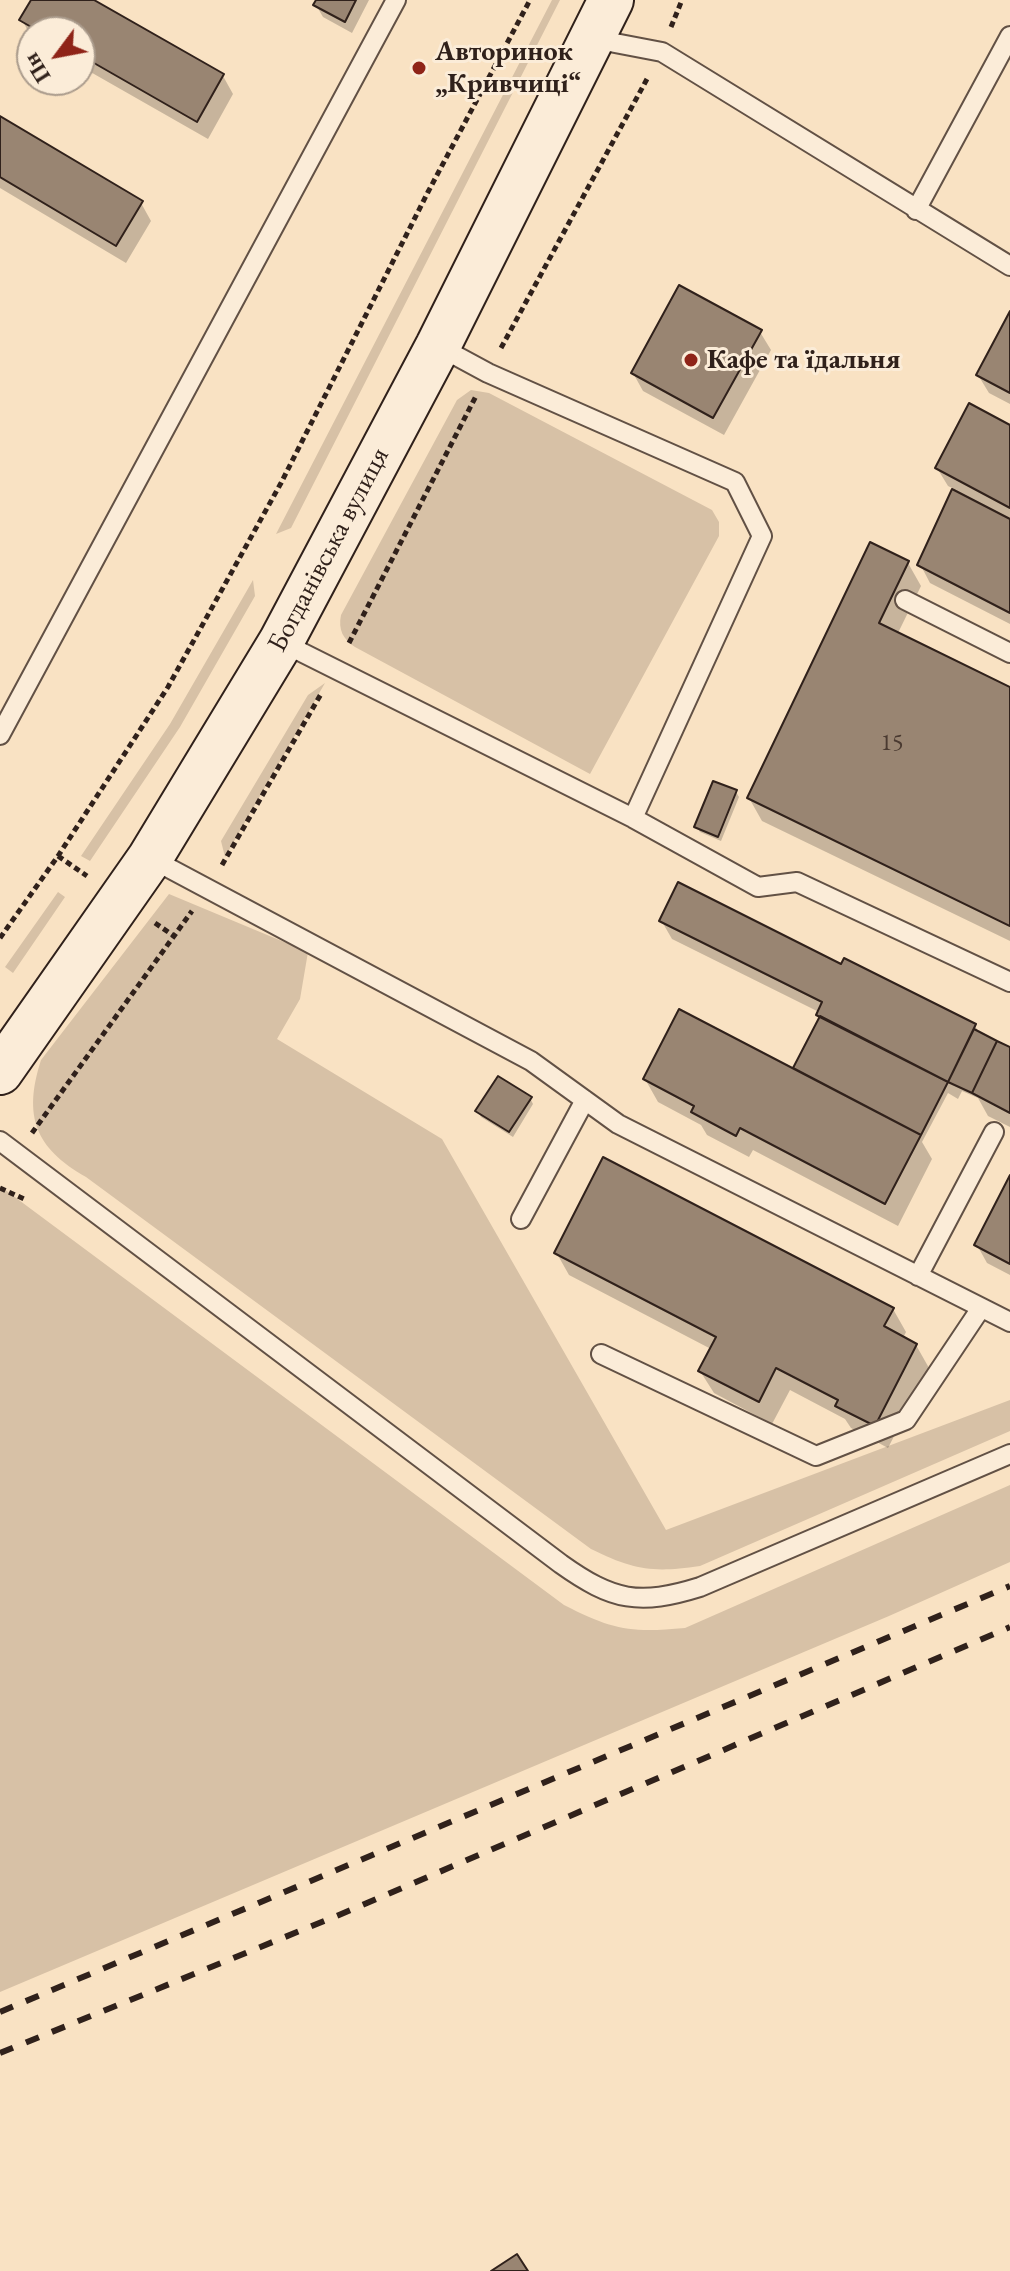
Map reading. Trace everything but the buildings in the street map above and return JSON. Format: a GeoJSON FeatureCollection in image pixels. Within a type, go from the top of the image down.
{"type":"FeatureCollection","features":[{"type":"Feature","properties":{"kind":"main road","name":"Богданівська вулиця"},"geometry":{"type":"LineString","coordinates":[[0,1072],[150,858],[281,642],[438,346],[611,0]]}},
{"type":"Feature","properties":{"kind":"lane"},"geometry":{"type":"LineString","coordinates":[[0,735],[396,0]]}},
{"type":"Feature","properties":{"kind":"lane"},"geometry":{"type":"LineString","coordinates":[[916,210],[1010,36]]}},
{"type":"Feature","properties":{"kind":"lane"},"geometry":{"type":"LineString","coordinates":[[594,39],[662,52],[1010,266]]}},
{"type":"Feature","properties":{"kind":"lane"},"geometry":{"type":"LineString","coordinates":[[438,346],[488,373],[735,482],[762,536],[633,818]]}},
{"type":"Feature","properties":{"kind":"lane"},"geometry":{"type":"LineString","coordinates":[[905,600],[1010,653]]}},
{"type":"Feature","properties":{"kind":"lane"},"geometry":{"type":"LineString","coordinates":[[281,642],[633,818],[758,887],[797,882],[1010,982]]}},
{"type":"Feature","properties":{"kind":"lane"},"geometry":{"type":"LineString","coordinates":[[150,858],[531,1061],[618,1124],[1010,1322]]}},
{"type":"Feature","properties":{"kind":"lane"},"geometry":{"type":"LineString","coordinates":[[521,1219],[585,1100]]}},
{"type":"Feature","properties":{"kind":"lane"},"geometry":{"type":"LineString","coordinates":[[918,1276],[994,1132]]}},
{"type":"Feature","properties":{"kind":"lane"},"geometry":{"type":"LineString","coordinates":[[0,1141],[561,1564],[592,1585],[627,1597],[664,1598],[700,1587],[1010,1454]]}},
{"type":"Feature","properties":{"kind":"lane"},"geometry":{"type":"LineString","coordinates":[[601,1354],[816,1456],[906,1420],[981,1308]]}},
{"type":"Feature","properties":{"kind":"path"},"geometry":{"type":"LineString","coordinates":[[0,938],[58,856],[168,687],[281,483],[428,192],[530,0]]}},
{"type":"Feature","properties":{"kind":"path"},"geometry":{"type":"LineString","coordinates":[[17,1155],[207,891],[336,669],[488,373],[662,52],[682,0]]}},
{"type":"Feature","properties":{"kind":"shaded area"},"geometry":{"type":"Polygon","coordinates":[[[552,0],[560,0],[291,528],[276,534],[552,0]]]}},
{"type":"Feature","properties":{"kind":"shaded area"},"geometry":{"type":"Polygon","coordinates":[[[471,390],[489,393],[712,510],[719,522],[719,536],[590,774],[355,647],[341,630],[341,615],[457,400],[471,390]]]}},
{"type":"Feature","properties":{"kind":"shaded area"},"geometry":{"type":"Polygon","coordinates":[[[253,580],[255,596],[180,727],[90,861],[81,856],[170,724],[253,580]]]}},
{"type":"Feature","properties":{"kind":"shaded area"},"geometry":{"type":"Polygon","coordinates":[[[325,683],[225,857],[221,841],[308,695],[325,683]]]}},
{"type":"Feature","properties":{"kind":"shaded area"},"geometry":{"type":"Polygon","coordinates":[[[58,892],[65,897],[13,973],[5,967],[58,892]]]}},
{"type":"Feature","properties":{"kind":"shaded area"},"geometry":{"type":"Polygon","coordinates":[[[169,894],[308,952],[300,999],[277,1039],[442,1139],[666,1530],[1010,1400],[1010,1431],[700,1566],[644,1568],[619,1562],[591,1549],[69,1166],[45,1142],[38,1129],[33,1098],[41,1060],[169,894]]]}},
{"type":"Feature","properties":{"kind":"shaded area"},"geometry":{"type":"Polygon","coordinates":[[[0,1186],[564,1605],[609,1625],[635,1630],[685,1628],[1010,1485],[1010,1562],[0,1992],[0,1186]]]}},
{"type":"Feature","properties":{"kind":"railway"},"geometry":{"type":"LineString","coordinates":[[0,2012],[1010,1586]]}},
{"type":"Feature","properties":{"kind":"railway"},"geometry":{"type":"LineString","coordinates":[[0,2053],[339,1915],[1010,1627]]}},
{"type":"Feature","properties":{"kind":"place","name":"Авторинок „Кривчиці“"},"geometry":{"type":"Point","coordinates":[419,68]}},
{"type":"Feature","properties":{"kind":"place","name":"Кафе та їдальня"},"geometry":{"type":"Point","coordinates":[691,360]}}]}
